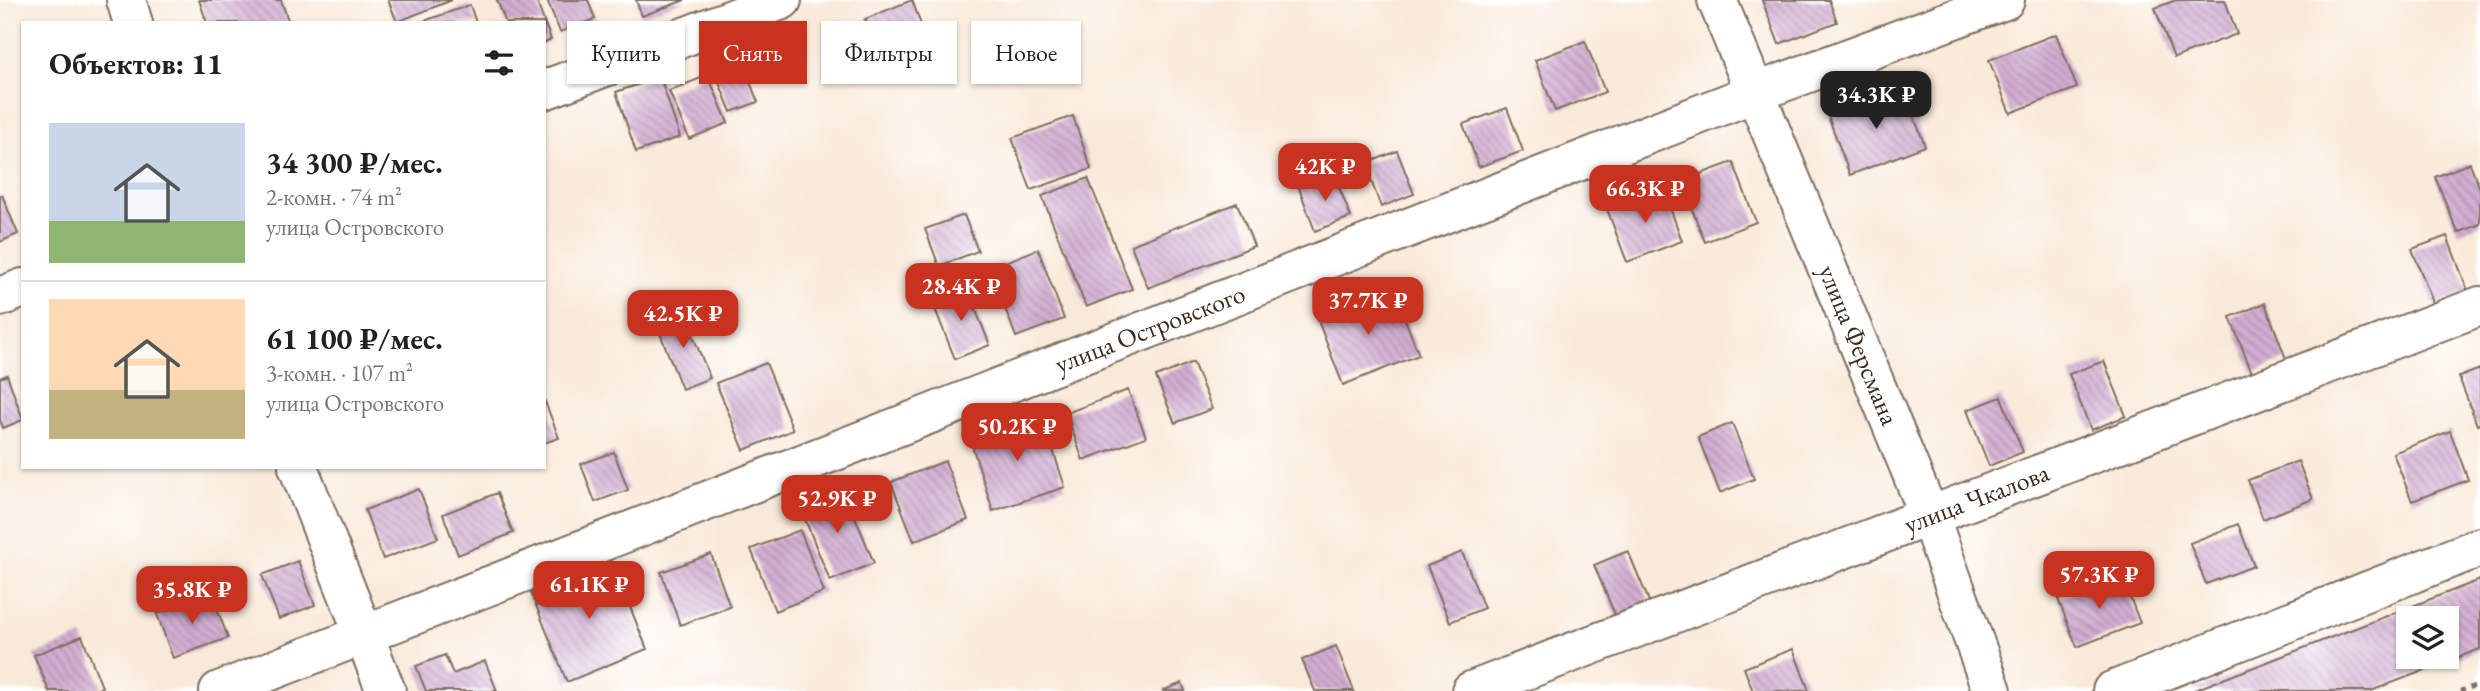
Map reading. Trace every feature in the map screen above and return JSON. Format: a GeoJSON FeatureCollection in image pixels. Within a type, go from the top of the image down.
{"type":"FeatureCollection","features":[{"type":"Feature","properties":{"kind":"street"},"geometry":{"type":"LineString","coordinates":[[126,0],[133,21]]}},
{"type":"Feature","properties":{"kind":"street"},"geometry":{"type":"LineString","coordinates":[[546,89],[782,0]]}},
{"type":"Feature","properties":{"kind":"street","name":"улица Ферсмана"},"geometry":{"type":"LineString","coordinates":[[1717,0],[1929,515],[1992,691]]}},
{"type":"Feature","properties":{"kind":"street","name":"улица Островского"},"geometry":{"type":"LineString","coordinates":[[219,691],[1757,92],[2004,0]]}},
{"type":"Feature","properties":{"kind":"street"},"geometry":{"type":"LineString","coordinates":[[0,297],[21,289]]}},
{"type":"Feature","properties":{"kind":"street","name":"улица Чкалова"},"geometry":{"type":"LineString","coordinates":[[1471,691],[2480,306]]}},
{"type":"Feature","properties":{"kind":"street"},"geometry":{"type":"LineString","coordinates":[[299,469],[386,691]]}},
{"type":"Feature","properties":{"kind":"street"},"geometry":{"type":"LineString","coordinates":[[2112,691],[2480,547]]}},
{"type":"Feature","properties":{"kind":"path"},"geometry":{"type":"LineString","coordinates":[[2460,691],[2480,684]]}},
{"type":"Feature","properties":{"kind":"building"},"geometry":{"type":"Polygon","coordinates":[[[199,0],[281,0],[288,21],[206,21],[199,0]]]}},
{"type":"Feature","properties":{"kind":"building"},"geometry":{"type":"Polygon","coordinates":[[[388,0],[452,0],[400,21],[397,21],[388,0]]]}},
{"type":"Feature","properties":{"kind":"building"},"geometry":{"type":"Polygon","coordinates":[[[497,0],[536,0],[544,21],[505,21],[497,0]]]}},
{"type":"Feature","properties":{"kind":"building"},"geometry":{"type":"Polygon","coordinates":[[[547,0],[588,0],[595,19],[567,21],[567,29],[560,32],[547,0]]]}},
{"type":"Feature","properties":{"kind":"building"},"geometry":{"type":"Polygon","coordinates":[[[636,0],[685,0],[642,16],[636,0]]]}},
{"type":"Feature","properties":{"kind":"building"},"geometry":{"type":"Polygon","coordinates":[[[912,0],[920,21],[866,21],[865,19],[912,0]]]}},
{"type":"Feature","properties":{"kind":"building"},"geometry":{"type":"Polygon","coordinates":[[[1762,0],[1829,0],[1837,22],[1779,44],[1762,0]]]}},
{"type":"Feature","properties":{"kind":"building"},"geometry":{"type":"Polygon","coordinates":[[[2176,0],[2225,0],[2237,34],[2174,58],[2155,8],[2176,0]]]}},
{"type":"Feature","properties":{"kind":"building"},"geometry":{"type":"Polygon","coordinates":[[[470,5],[475,21],[424,21],[470,5]]]}},
{"type":"Feature","properties":{"kind":"building"},"geometry":{"type":"Polygon","coordinates":[[[546,27],[551,40],[546,42],[546,27]]]}},
{"type":"Feature","properties":{"kind":"building"},"geometry":{"type":"Polygon","coordinates":[[[2056,34],[2077,88],[2010,113],[1989,60],[2056,34]]]}},
{"type":"Feature","properties":{"kind":"building"},"geometry":{"type":"Polygon","coordinates":[[[1585,41],[1605,92],[1555,111],[1535,60],[1585,41]]]}},
{"type":"Feature","properties":{"kind":"building"},"geometry":{"type":"Polygon","coordinates":[[[699,79],[699,84],[712,84],[728,123],[689,139],[669,91],[699,79]]]}},
{"type":"Feature","properties":{"kind":"building"},"geometry":{"type":"Polygon","coordinates":[[[639,84],[662,84],[680,137],[636,152],[616,92],[639,84]]]}},
{"type":"Feature","properties":{"kind":"building"},"geometry":{"type":"Polygon","coordinates":[[[720,84],[751,84],[758,102],[731,112],[720,84]]]}},
{"type":"Feature","properties":{"kind":"building"},"geometry":{"type":"Polygon","coordinates":[[[1903,87],[1925,146],[1850,175],[1828,116],[1903,87]]]}},
{"type":"Feature","properties":{"kind":"building"},"geometry":{"type":"Polygon","coordinates":[[[1507,108],[1523,151],[1479,167],[1463,124],[1507,108]]]}},
{"type":"Feature","properties":{"kind":"building"},"geometry":{"type":"Polygon","coordinates":[[[1073,116],[1091,169],[1031,190],[1012,138],[1073,116]]]}},
{"type":"Feature","properties":{"kind":"building"},"geometry":{"type":"Polygon","coordinates":[[[1397,151],[1414,194],[1381,207],[1365,164],[1397,151]]]}},
{"type":"Feature","properties":{"kind":"building"},"geometry":{"type":"Polygon","coordinates":[[[1733,162],[1756,222],[1705,242],[1681,181],[1733,162]]]}},
{"type":"Feature","properties":{"kind":"building"},"geometry":{"type":"Polygon","coordinates":[[[2470,163],[2480,189],[2480,224],[2458,233],[2435,177],[2470,163]]]}},
{"type":"Feature","properties":{"kind":"building"},"geometry":{"type":"Polygon","coordinates":[[[1334,175],[1351,217],[1315,231],[1299,188],[1334,175]]]}},
{"type":"Feature","properties":{"kind":"building"},"geometry":{"type":"Polygon","coordinates":[[[1088,178],[1132,289],[1086,307],[1042,196],[1088,178]]]}},
{"type":"Feature","properties":{"kind":"building"},"geometry":{"type":"Polygon","coordinates":[[[1663,188],[1682,241],[1627,262],[1607,209],[1663,188]]]}},
{"type":"Feature","properties":{"kind":"building"},"geometry":{"type":"Polygon","coordinates":[[[2,195],[18,234],[0,242],[0,196],[2,195]]]}},
{"type":"Feature","properties":{"kind":"building"},"geometry":{"type":"Polygon","coordinates":[[[1237,203],[1254,246],[1148,288],[1131,245],[1237,203]]]}},
{"type":"Feature","properties":{"kind":"building"},"geometry":{"type":"Polygon","coordinates":[[[964,215],[978,251],[939,266],[925,229],[964,215]]]}},
{"type":"Feature","properties":{"kind":"building"},"geometry":{"type":"Polygon","coordinates":[[[2447,236],[2468,291],[2434,305],[2412,249],[2447,236]]]}},
{"type":"Feature","properties":{"kind":"building"},"geometry":{"type":"Polygon","coordinates":[[[1038,249],[1064,319],[1016,337],[990,268],[1038,249]]]}},
{"type":"Feature","properties":{"kind":"building"},"geometry":{"type":"Polygon","coordinates":[[[966,286],[990,345],[955,359],[932,301],[966,286]]]}},
{"type":"Feature","properties":{"kind":"building"},"geometry":{"type":"Polygon","coordinates":[[[1393,289],[1419,355],[1343,385],[1317,318],[1393,289]]]}},
{"type":"Feature","properties":{"kind":"building"},"geometry":{"type":"Polygon","coordinates":[[[2265,303],[2286,359],[2252,373],[2230,317],[2265,303]]]}},
{"type":"Feature","properties":{"kind":"building"},"geometry":{"type":"Polygon","coordinates":[[[683,311],[710,378],[682,389],[656,323],[683,311]]]}},
{"type":"Feature","properties":{"kind":"building"},"geometry":{"type":"Polygon","coordinates":[[[2104,361],[2126,416],[2091,430],[2069,374],[2104,361]]]}},
{"type":"Feature","properties":{"kind":"building"},"geometry":{"type":"Polygon","coordinates":[[[1193,362],[1212,409],[1175,423],[1156,377],[1193,362]]]}},
{"type":"Feature","properties":{"kind":"building"},"geometry":{"type":"Polygon","coordinates":[[[766,363],[793,430],[744,450],[716,383],[766,363]]]}},
{"type":"Feature","properties":{"kind":"building"},"geometry":{"type":"Polygon","coordinates":[[[2480,369],[2480,424],[2477,425],[2459,377],[2480,369]]]}},
{"type":"Feature","properties":{"kind":"building"},"geometry":{"type":"Polygon","coordinates":[[[7,375],[21,414],[21,421],[3,428],[0,420],[0,378],[7,375]]]}},
{"type":"Feature","properties":{"kind":"building"},"geometry":{"type":"Polygon","coordinates":[[[1128,390],[1146,437],[1083,460],[1066,413],[1128,390]]]}},
{"type":"Feature","properties":{"kind":"building"},"geometry":{"type":"Polygon","coordinates":[[[2001,397],[2023,452],[1989,466],[1967,410],[2001,397]]]}},
{"type":"Feature","properties":{"kind":"building"},"geometry":{"type":"Polygon","coordinates":[[[546,404],[559,438],[546,442],[546,404]]]}},
{"type":"Feature","properties":{"kind":"building"},"geometry":{"type":"Polygon","coordinates":[[[1042,416],[1065,487],[993,511],[970,439],[1042,416]]]}},
{"type":"Feature","properties":{"kind":"building"},"geometry":{"type":"Polygon","coordinates":[[[1732,423],[1754,479],[1720,493],[1698,437],[1732,423]]]}},
{"type":"Feature","properties":{"kind":"building"},"geometry":{"type":"Polygon","coordinates":[[[2450,431],[2468,480],[2412,501],[2393,453],[2450,431]]]}},
{"type":"Feature","properties":{"kind":"building"},"geometry":{"type":"Polygon","coordinates":[[[614,452],[628,490],[595,502],[581,464],[614,452]]]}},
{"type":"Feature","properties":{"kind":"building"},"geometry":{"type":"Polygon","coordinates":[[[945,461],[968,520],[914,541],[891,482],[945,461]]]}},
{"type":"Feature","properties":{"kind":"building"},"geometry":{"type":"Polygon","coordinates":[[[2298,461],[2313,499],[2263,519],[2248,480],[2298,461]]]}},
{"type":"Feature","properties":{"kind":"building"},"geometry":{"type":"Polygon","coordinates":[[[419,489],[438,538],[383,559],[365,510],[419,489]]]}},
{"type":"Feature","properties":{"kind":"building"},"geometry":{"type":"Polygon","coordinates":[[[844,490],[874,563],[830,581],[800,507],[844,490]]]}},
{"type":"Feature","properties":{"kind":"building"},"geometry":{"type":"Polygon","coordinates":[[[497,493],[513,533],[458,555],[443,514],[497,493]]]}},
{"type":"Feature","properties":{"kind":"building"},"geometry":{"type":"Polygon","coordinates":[[[2238,524],[2254,566],[2206,584],[2190,543],[2238,524]]]}},
{"type":"Feature","properties":{"kind":"building"},"geometry":{"type":"Polygon","coordinates":[[[800,530],[824,592],[775,611],[751,549],[800,530]]]}},
{"type":"Feature","properties":{"kind":"building"},"geometry":{"type":"Polygon","coordinates":[[[1628,551],[1651,606],[1617,620],[1594,565],[1628,551]]]}},
{"type":"Feature","properties":{"kind":"building"},"geometry":{"type":"Polygon","coordinates":[[[1462,552],[1484,608],[1450,622],[1427,566],[1462,552]]]}},
{"type":"Feature","properties":{"kind":"building"},"geometry":{"type":"Polygon","coordinates":[[[711,554],[730,607],[680,625],[661,572],[711,554]]]}},
{"type":"Feature","properties":{"kind":"building"},"geometry":{"type":"Polygon","coordinates":[[[611,560],[647,649],[567,682],[531,593],[611,560]]]}},
{"type":"Feature","properties":{"kind":"building"},"geometry":{"type":"Polygon","coordinates":[[[298,561],[315,605],[279,619],[262,575],[298,561]]]}},
{"type":"Feature","properties":{"kind":"building"},"geometry":{"type":"Polygon","coordinates":[[[2121,575],[2140,623],[2077,647],[2058,599],[2121,575]]]}},
{"type":"Feature","properties":{"kind":"building"},"geometry":{"type":"Polygon","coordinates":[[[2480,580],[2480,649],[2459,657],[2459,606],[2413,606],[2480,580]]]}},
{"type":"Feature","properties":{"kind":"building"},"geometry":{"type":"Polygon","coordinates":[[[211,593],[228,638],[173,658],[157,614],[211,593]]]}},
{"type":"Feature","properties":{"kind":"building"},"geometry":{"type":"Polygon","coordinates":[[[2396,612],[2396,669],[2428,669],[2371,691],[2192,691],[2396,612]]]}},
{"type":"Feature","properties":{"kind":"building"},"geometry":{"type":"Polygon","coordinates":[[[82,636],[102,687],[93,691],[49,691],[34,655],[82,636]]]}},
{"type":"Feature","properties":{"kind":"building"},"geometry":{"type":"Polygon","coordinates":[[[1336,646],[1354,691],[1315,691],[1302,660],[1336,646]]]}},
{"type":"Feature","properties":{"kind":"building"},"geometry":{"type":"Polygon","coordinates":[[[1793,649],[1809,691],[1753,691],[1744,668],[1793,649]]]}},
{"type":"Feature","properties":{"kind":"building"},"geometry":{"type":"Polygon","coordinates":[[[445,655],[453,674],[485,661],[497,691],[426,691],[416,666],[445,655]]]}},
{"type":"Feature","properties":{"kind":"building"},"geometry":{"type":"Polygon","coordinates":[[[1182,683],[1185,691],[1162,691],[1182,683]]]}}]}
